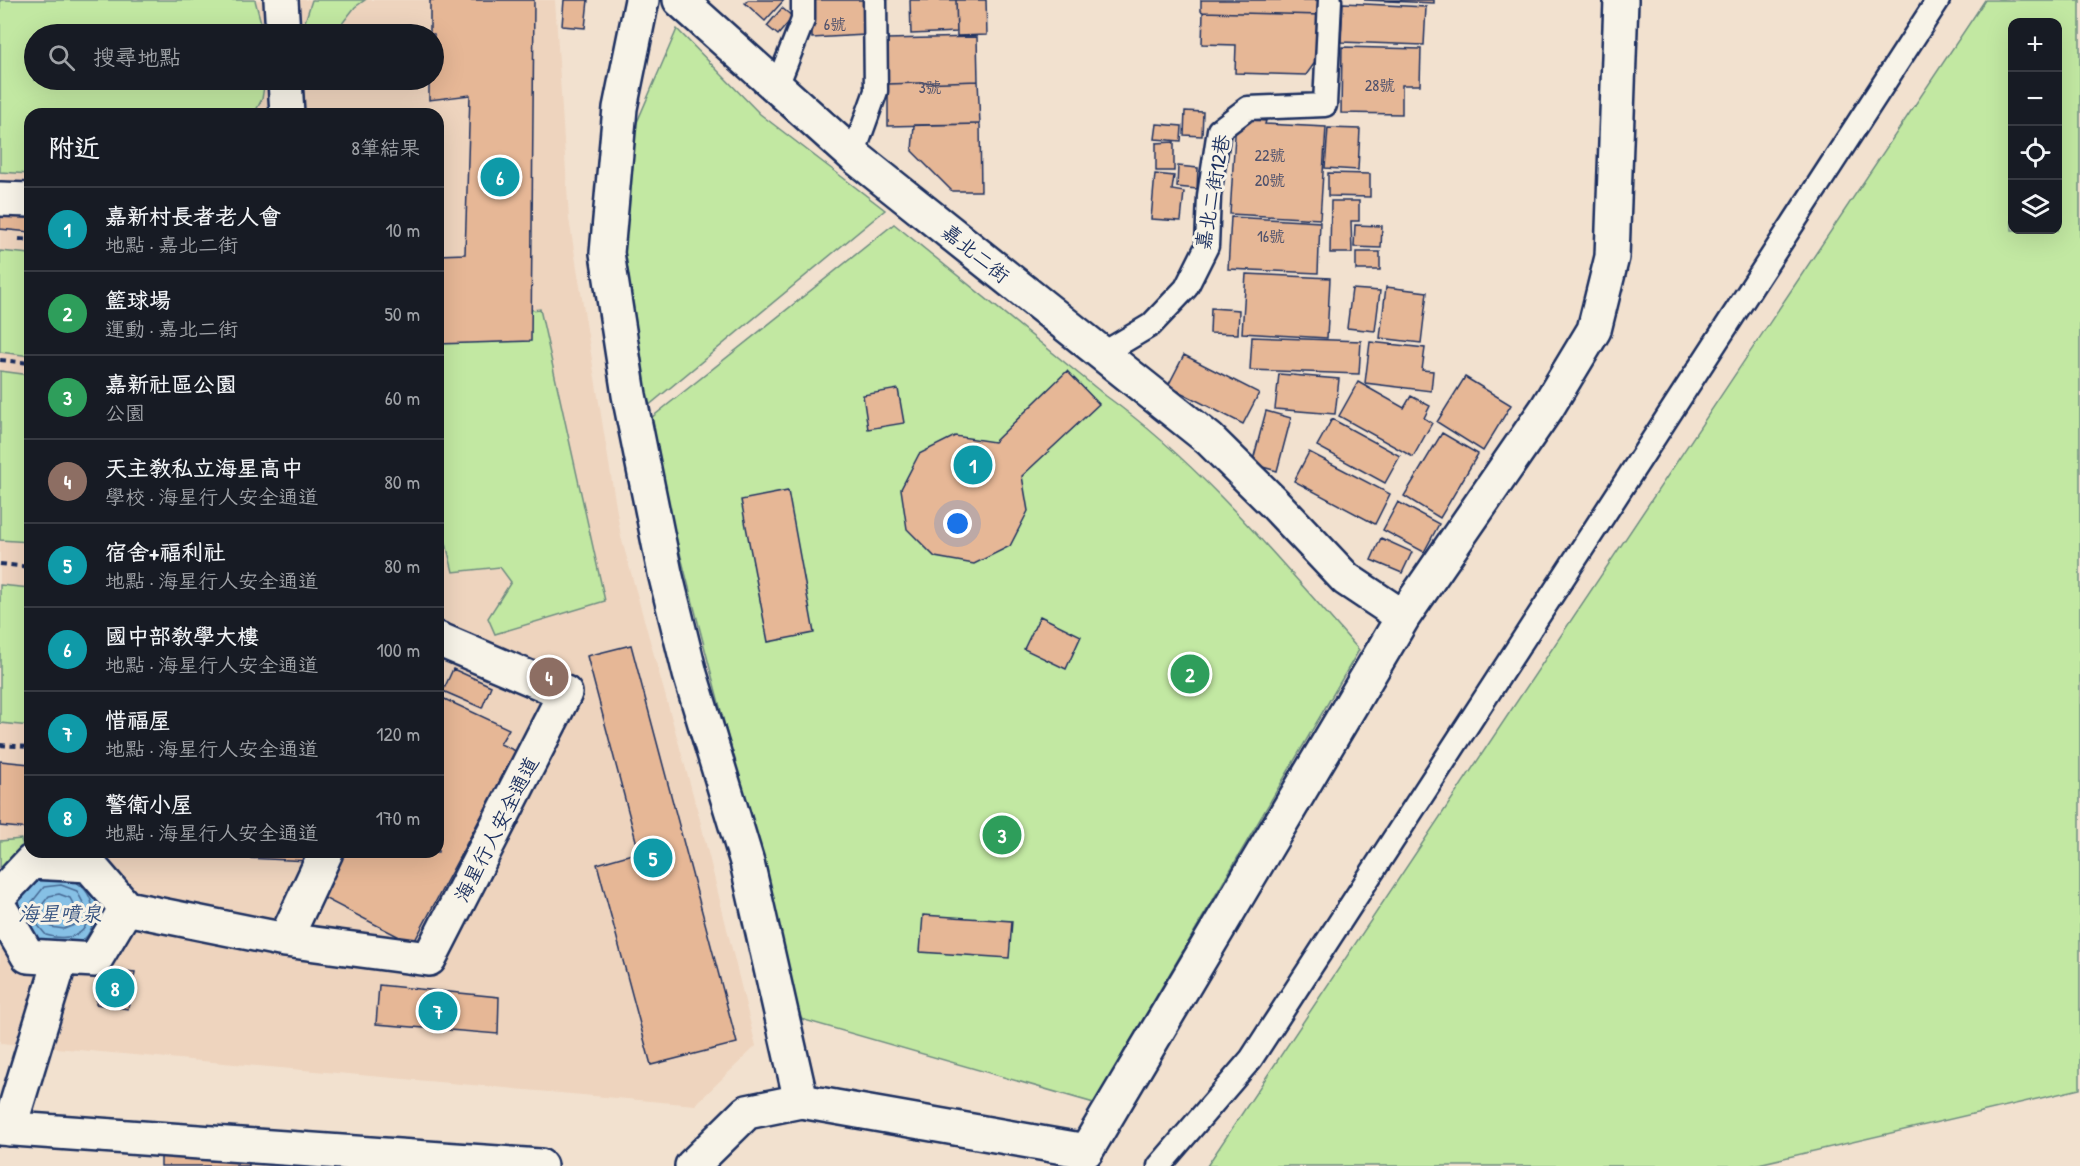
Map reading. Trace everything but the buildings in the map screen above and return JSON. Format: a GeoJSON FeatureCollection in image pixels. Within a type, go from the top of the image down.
{"type":"FeatureCollection","features":[{"type":"Feature","properties":{"kind":"street"},"geometry":{"type":"LineString","coordinates":[[281,0],[282,24]]}},
{"type":"Feature","properties":{"kind":"street"},"geometry":{"type":"LineString","coordinates":[[642,0],[620,108],[607,253],[629,395],[665,573],[690,674],[747,862],[801,1101]]}},
{"type":"Feature","properties":{"kind":"street","name":"嘉北二街"},"geometry":{"type":"LineString","coordinates":[[680,0],[853,155],[1209,439],[1346,579],[1403,617]]}},
{"type":"Feature","properties":{"kind":"street"},"geometry":{"type":"LineString","coordinates":[[692,1166],[747,1112],[801,1101],[1086,1151],[1403,617],[1547,408],[1594,330],[1612,257],[1621,0]]}},
{"type":"Feature","properties":{"kind":"street"},"geometry":{"type":"LineString","coordinates":[[286,90],[287,108]]}},
{"type":"Feature","properties":{"kind":"street"},"geometry":{"type":"LineString","coordinates":[[0,199],[24,200]]}},
{"type":"Feature","properties":{"kind":"street","name":"海星行人安全通道"},"geometry":{"type":"LineString","coordinates":[[126,908],[285,940],[429,959],[565,693],[444,642]]}},
{"type":"Feature","properties":{"kind":"street"},"geometry":{"type":"LineString","coordinates":[[285,940],[323,858]]}},
{"type":"Feature","properties":{"kind":"street"},"geometry":{"type":"LineString","coordinates":[[0,895],[31,862],[89,865],[126,908],[94,960],[28,956],[0,908]]}},
{"type":"Feature","properties":{"kind":"street"},"geometry":{"type":"LineString","coordinates":[[61,958],[4,1129],[540,1166]]}},
{"type":"Feature","properties":{"kind":"lane"},"geometry":{"type":"LineString","coordinates":[[777,86],[802,20],[803,0]]}},
{"type":"Feature","properties":{"kind":"lane"},"geometry":{"type":"LineString","coordinates":[[853,155],[876,91],[874,0]]}},
{"type":"Feature","properties":{"kind":"lane","name":"嘉北二街12巷"},"geometry":{"type":"LineString","coordinates":[[1102,354],[1150,326],[1186,288],[1207,246],[1209,196],[1219,130],[1248,108],[1325,105],[1330,0]]}},
{"type":"Feature","properties":{"kind":"lane"},"geometry":{"type":"LineString","coordinates":[[1160,1166],[1251,1059],[1938,0]]}},
{"type":"Feature","properties":{"kind":"path"},"geometry":{"type":"LineString","coordinates":[[0,360],[24,362]]}},
{"type":"Feature","properties":{"kind":"path"},"geometry":{"type":"LineString","coordinates":[[0,564],[24,566]]}},
{"type":"Feature","properties":{"kind":"path"},"geometry":{"type":"LineString","coordinates":[[0,745],[24,747]]}},
{"type":"Feature","properties":{"kind":"shaded area"},"geometry":{"type":"Polygon","coordinates":[[[0,0],[555,0],[569,219],[621,537],[699,816],[756,1046],[695,1105],[0,1043],[0,0]]]}},
{"type":"Feature","properties":{"kind":"green space"},"geometry":{"type":"Polygon","coordinates":[[[0,0],[255,0],[261,24],[24,24],[24,90],[263,90],[262,99],[257,108],[24,108],[24,174],[0,172],[0,0]]]}},
{"type":"Feature","properties":{"kind":"green space"},"geometry":{"type":"Polygon","coordinates":[[[312,0],[365,0],[355,7],[342,24],[304,24],[312,0]]]}},
{"type":"Feature","properties":{"kind":"green space"},"geometry":{"type":"Polygon","coordinates":[[[1985,0],[2080,0],[2080,1089],[1750,1166],[1207,1166],[1985,0]]]}},
{"type":"Feature","properties":{"kind":"green space"},"geometry":{"type":"Polygon","coordinates":[[[677,29],[760,114],[885,210],[642,411],[624,255],[629,141],[677,29]]]}},
{"type":"Feature","properties":{"kind":"green space"},"geometry":{"type":"Polygon","coordinates":[[[894,224],[1175,453],[1270,549],[1359,650],[1094,1103],[801,1019],[646,422],[894,224]]]}},
{"type":"Feature","properties":{"kind":"green space"},"geometry":{"type":"Polygon","coordinates":[[[0,251],[24,253],[24,355],[0,352],[0,251]]]}},
{"type":"Feature","properties":{"kind":"green space"},"geometry":{"type":"Polygon","coordinates":[[[540,309],[605,601],[495,634],[488,618],[511,582],[500,567],[453,572],[444,535],[444,320],[540,309]]]}},
{"type":"Feature","properties":{"kind":"green space"},"geometry":{"type":"Polygon","coordinates":[[[0,371],[24,374],[24,542],[0,540],[0,371]]]}},
{"type":"Feature","properties":{"kind":"green space"},"geometry":{"type":"Polygon","coordinates":[[[0,585],[24,587],[24,725],[0,723],[0,585]]]}},
{"type":"Feature","properties":{"kind":"green space"},"geometry":{"type":"Polygon","coordinates":[[[21,839],[24,855],[0,881],[0,841],[21,839]]]}},
{"type":"Feature","properties":{"kind":"water","name":"海星噴泉"},"geometry":{"type":"Polygon","coordinates":[[[37,874],[86,880],[100,913],[98,928],[88,946],[40,948],[24,929],[17,897],[37,874]]]}},
{"type":"Feature","properties":{"kind":"place","name":"國中部教學大樓"},"geometry":{"type":"Point","coordinates":[500,177]}},
{"type":"Feature","properties":{"kind":"place","name":"嘉新村長者老人會"},"geometry":{"type":"Point","coordinates":[973,465]}},
{"type":"Feature","properties":{"kind":"place","name":"籃球場"},"geometry":{"type":"Point","coordinates":[1190,674]}},
{"type":"Feature","properties":{"kind":"place","name":"天主教私立海星高中"},"geometry":{"type":"Point","coordinates":[549,677]}},
{"type":"Feature","properties":{"kind":"place","name":"嘉新社區公園"},"geometry":{"type":"Point","coordinates":[1002,835]}},
{"type":"Feature","properties":{"kind":"place","name":"宿舍+福利社"},"geometry":{"type":"Point","coordinates":[653,858]}},
{"type":"Feature","properties":{"kind":"place","name":"警衛小屋"},"geometry":{"type":"Point","coordinates":[115,988]}},
{"type":"Feature","properties":{"kind":"place","name":"惜福屋"},"geometry":{"type":"Point","coordinates":[438,1011]}}]}
